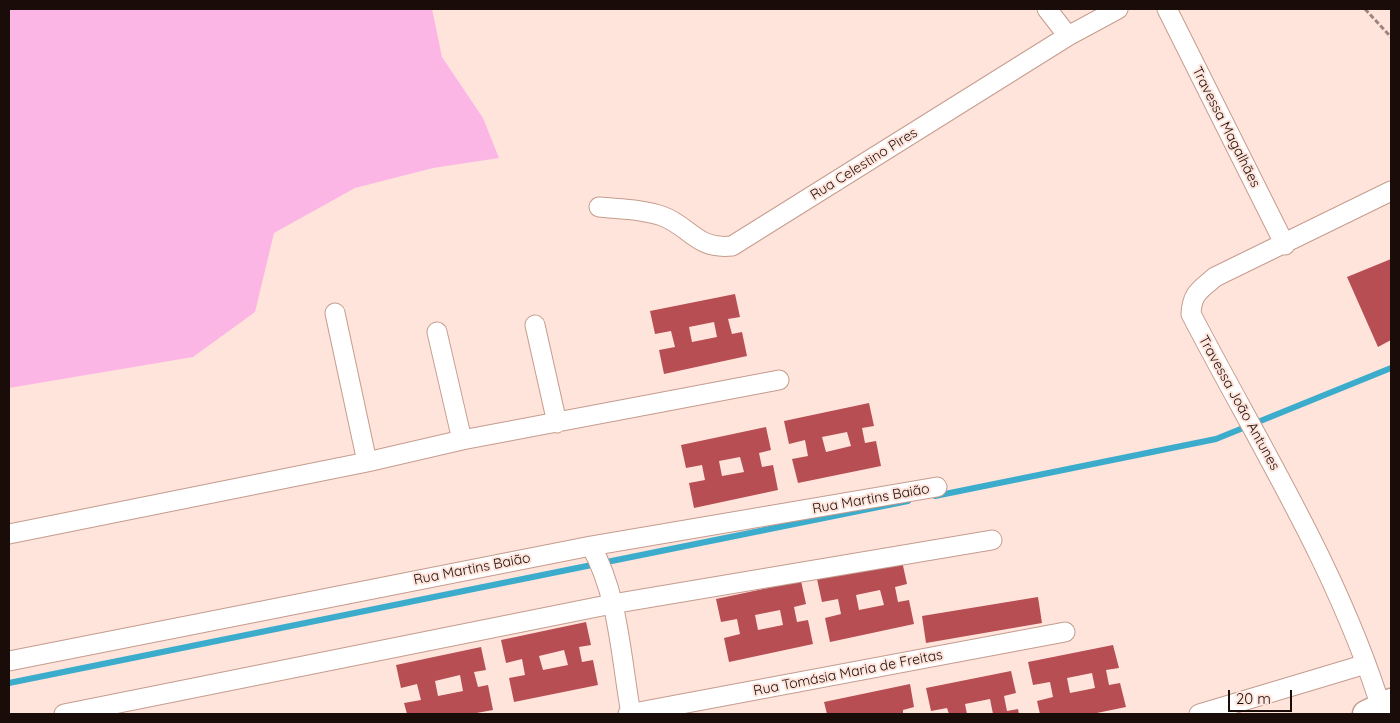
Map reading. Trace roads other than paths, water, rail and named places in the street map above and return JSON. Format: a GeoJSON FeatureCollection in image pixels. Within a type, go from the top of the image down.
{"type":"FeatureCollection","features":[{"type":"Feature","properties":{"kind":"street"},"geometry":{"type":"LineString","coordinates":[[1047,9],[1068,36]]}},
{"type":"Feature","properties":{"kind":"street","name":"Rua Celestino Pires"},"geometry":{"type":"LineString","coordinates":[[599,207],[660,215],[674,222],[702,242],[718,247],[732,246],[1068,36],[1118,9]]}},
{"type":"Feature","properties":{"kind":"street","name":"Travessa Magalhães"},"geometry":{"type":"LineString","coordinates":[[1167,9],[1285,245]]}},
{"type":"Feature","properties":{"kind":"street","name":"Travessa João Antunes"},"geometry":{"type":"LineString","coordinates":[[1380,710],[1366,664],[1308,532],[1191,314],[1192,300],[1197,292],[1215,277],[1285,245],[1391,191]]}},
{"type":"Feature","properties":{"kind":"street"},"geometry":{"type":"LineString","coordinates":[[335,313],[367,462]]}},
{"type":"Feature","properties":{"kind":"street"},"geometry":{"type":"LineString","coordinates":[[535,325],[557,423]]}},
{"type":"Feature","properties":{"kind":"street"},"geometry":{"type":"LineString","coordinates":[[437,332],[462,440]]}},
{"type":"Feature","properties":{"kind":"street"},"geometry":{"type":"LineString","coordinates":[[9,534],[367,462],[462,440],[779,380]]}},
{"type":"Feature","properties":{"kind":"street","name":"Rua Martins Baião"},"geometry":{"type":"LineString","coordinates":[[9,661],[595,553],[937,487]]}},
{"type":"Feature","properties":{"kind":"street"},"geometry":{"type":"LineString","coordinates":[[64,714],[611,598],[992,540]]}},
{"type":"Feature","properties":{"kind":"street","name":"Rua Tomásia Maria de Freitas"},"geometry":{"type":"LineString","coordinates":[[595,553],[611,598],[630,714],[1065,632]]}},
{"type":"Feature","properties":{"kind":"street"},"geometry":{"type":"LineString","coordinates":[[1199,714],[1366,664]]}},
{"type":"Feature","properties":{"kind":"waterway"},"geometry":{"type":"LineString","coordinates":[[935,496],[1216,439],[1391,368]]}},
{"type":"Feature","properties":{"kind":"waterway"},"geometry":{"type":"LineString","coordinates":[[9,683],[908,501]]}}]}
